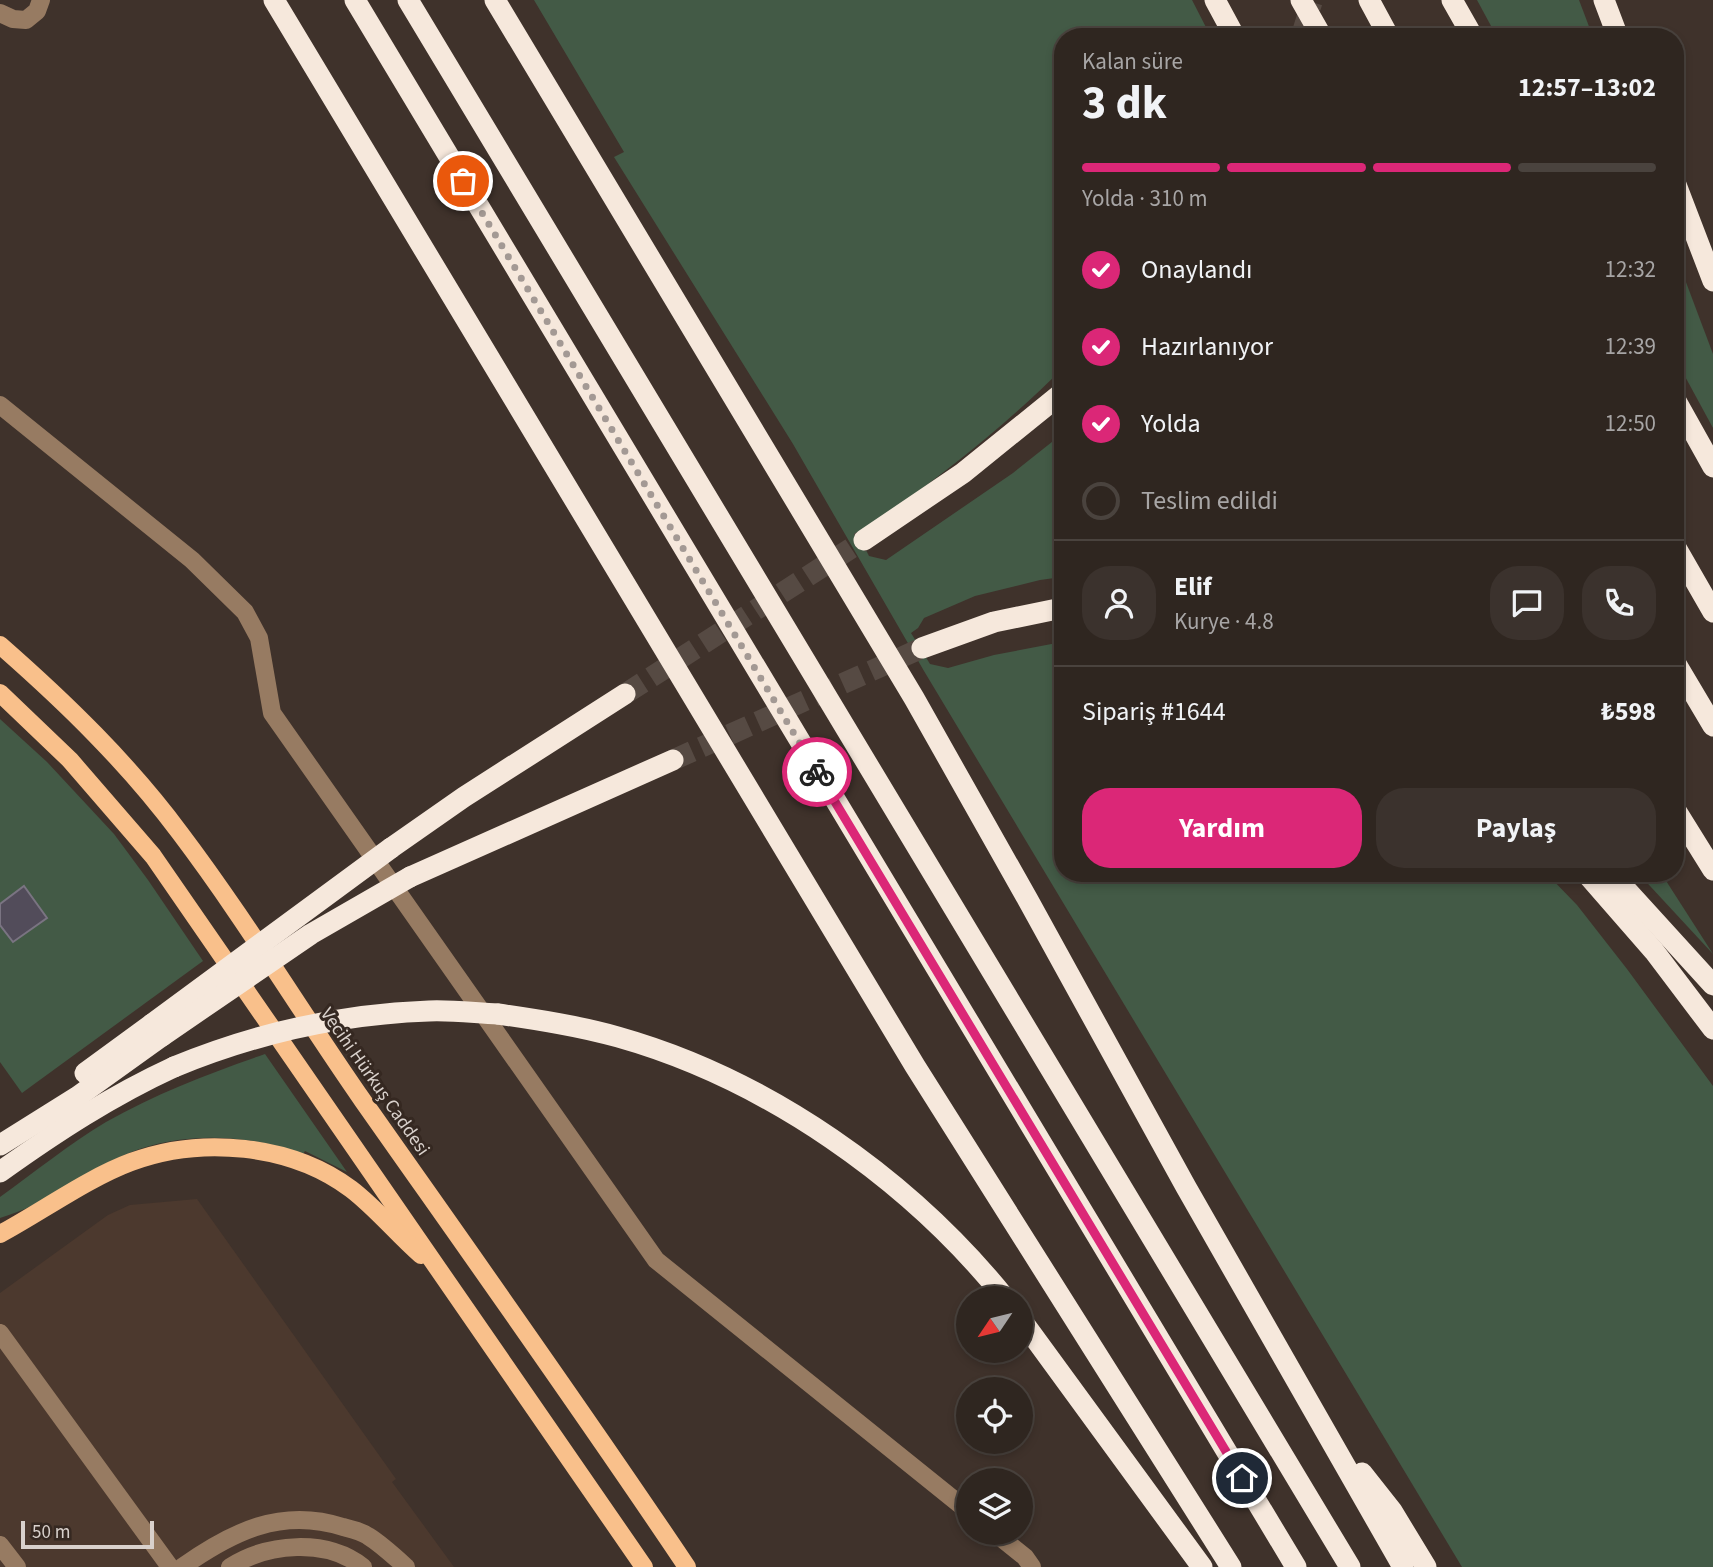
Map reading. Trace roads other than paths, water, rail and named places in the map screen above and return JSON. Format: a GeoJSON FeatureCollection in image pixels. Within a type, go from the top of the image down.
{"type":"FeatureCollection","features":[{"type":"Feature","properties":{"kind":"highway"},"geometry":{"type":"LineString","coordinates":[[274,0],[929,1090],[1231,1567]]}},
{"type":"Feature","properties":{"kind":"highway"},"geometry":{"type":"LineString","coordinates":[[355,0],[1296,1567]]}},
{"type":"Feature","properties":{"kind":"highway"},"geometry":{"type":"LineString","coordinates":[[408,0],[1350,1567]]}},
{"type":"Feature","properties":{"kind":"highway"},"geometry":{"type":"LineString","coordinates":[[495,0],[914,698],[1186,1187],[1403,1567]]}},
{"type":"Feature","properties":{"kind":"highway"},"geometry":{"type":"LineString","coordinates":[[1215,0],[1231,28]]}},
{"type":"Feature","properties":{"kind":"highway"},"geometry":{"type":"LineString","coordinates":[[1301,0],[1317,28]]}},
{"type":"Feature","properties":{"kind":"highway"},"geometry":{"type":"LineString","coordinates":[[1369,0],[1384,28]]}},
{"type":"Feature","properties":{"kind":"highway"},"geometry":{"type":"LineString","coordinates":[[1452,0],[1468,28]]}},
{"type":"Feature","properties":{"kind":"highway"},"geometry":{"type":"LineString","coordinates":[[1604,0],[1615,28]]}},
{"type":"Feature","properties":{"kind":"highway"},"geometry":{"type":"LineString","coordinates":[[1684,206],[1713,281]]}},
{"type":"Feature","properties":{"kind":"highway"},"geometry":{"type":"LineString","coordinates":[[864,540],[973,466],[1054,400]]}},
{"type":"Feature","properties":{"kind":"highway"},"geometry":{"type":"LineString","coordinates":[[1684,415],[1713,467]]}},
{"type":"Feature","properties":{"kind":"highway"},"geometry":{"type":"LineString","coordinates":[[1684,562],[1713,612]]}},
{"type":"Feature","properties":{"kind":"highway"},"geometry":{"type":"LineString","coordinates":[[922,648],[994,622],[1054,609]]}},
{"type":"Feature","properties":{"kind":"highway"},"geometry":{"type":"LineString","coordinates":[[1684,677],[1713,726]]}},
{"type":"Feature","properties":{"kind":"highway"},"geometry":{"type":"LineString","coordinates":[[0,1144],[77,1097],[157,1030],[391,848],[464,797],[625,694]]}},
{"type":"Feature","properties":{"kind":"highway"},"geometry":{"type":"LineString","coordinates":[[157,1030],[311,934],[410,877],[673,760]]}},
{"type":"Feature","properties":{"kind":"highway"},"geometry":{"type":"LineString","coordinates":[[1684,823],[1713,870]]}},
{"type":"Feature","properties":{"kind":"highway"},"geometry":{"type":"LineString","coordinates":[[1594,882],[1654,951],[1713,1029]]}},
{"type":"Feature","properties":{"kind":"highway"},"geometry":{"type":"LineString","coordinates":[[1619,882],[1713,985]]}},
{"type":"Feature","properties":{"kind":"highway"},"geometry":{"type":"LineString","coordinates":[[0,1172],[112,1097],[205,1054],[293,1029],[364,1016],[430,1011],[498,1014],[565,1024],[619,1037],[673,1055],[780,1107],[841,1145],[920,1208],[995,1286]]}},
{"type":"Feature","properties":{"kind":"highway"},"geometry":{"type":"LineString","coordinates":[[1033,1336],[1202,1567]]}},
{"type":"Feature","properties":{"kind":"highway"},"geometry":{"type":"LineString","coordinates":[[1328,1434],[1392,1511],[1426,1567]]}},
{"type":"Feature","properties":{"kind":"main road","name":"Vecihi Hürkuş Caddesi"},"geometry":{"type":"LineString","coordinates":[[0,645],[92,732],[179,831],[363,1100],[596,1431],[687,1567]]}},
{"type":"Feature","properties":{"kind":"main road"},"geometry":{"type":"LineString","coordinates":[[0,693],[70,760],[153,856],[644,1567]]}},
{"type":"Feature","properties":{"kind":"main road"},"geometry":{"type":"LineString","coordinates":[[0,1234],[131,1162],[201,1148],[269,1152],[305,1164],[350,1189],[446,1278]]}},
{"type":"Feature","properties":{"kind":"street"},"geometry":{"type":"LineString","coordinates":[[0,13],[12,19],[26,20],[37,10],[41,0]]}},
{"type":"Feature","properties":{"kind":"street"},"geometry":{"type":"LineString","coordinates":[[0,405],[192,560],[246,612],[259,638],[272,713],[656,1260],[956,1501]]}},
{"type":"Feature","properties":{"kind":"street"},"geometry":{"type":"LineString","coordinates":[[0,1333],[170,1567]]}},
{"type":"Feature","properties":{"kind":"street"},"geometry":{"type":"LineString","coordinates":[[182,1567],[222,1540],[243,1530],[290,1519],[330,1522],[366,1534],[405,1567]]}},
{"type":"Feature","properties":{"kind":"street"},"geometry":{"type":"LineString","coordinates":[[0,1545],[17,1567]]}},
{"type":"Feature","properties":{"kind":"street"},"geometry":{"type":"LineString","coordinates":[[1010,1545],[1025,1557],[1032,1567]]}},
{"type":"Feature","properties":{"kind":"street"},"geometry":{"type":"LineString","coordinates":[[230,1567],[262,1552],[302,1547],[325,1549],[354,1560],[363,1567]]}},
{"type":"Feature","properties":{"kind":"tunnel"},"geometry":{"type":"LineString","coordinates":[[1304,28],[1312,2]]}},
{"type":"Feature","properties":{"kind":"tunnel"},"geometry":{"type":"LineString","coordinates":[[625,694],[864,540]]}},
{"type":"Feature","properties":{"kind":"tunnel"},"geometry":{"type":"LineString","coordinates":[[673,760],[922,648]]}}]}
